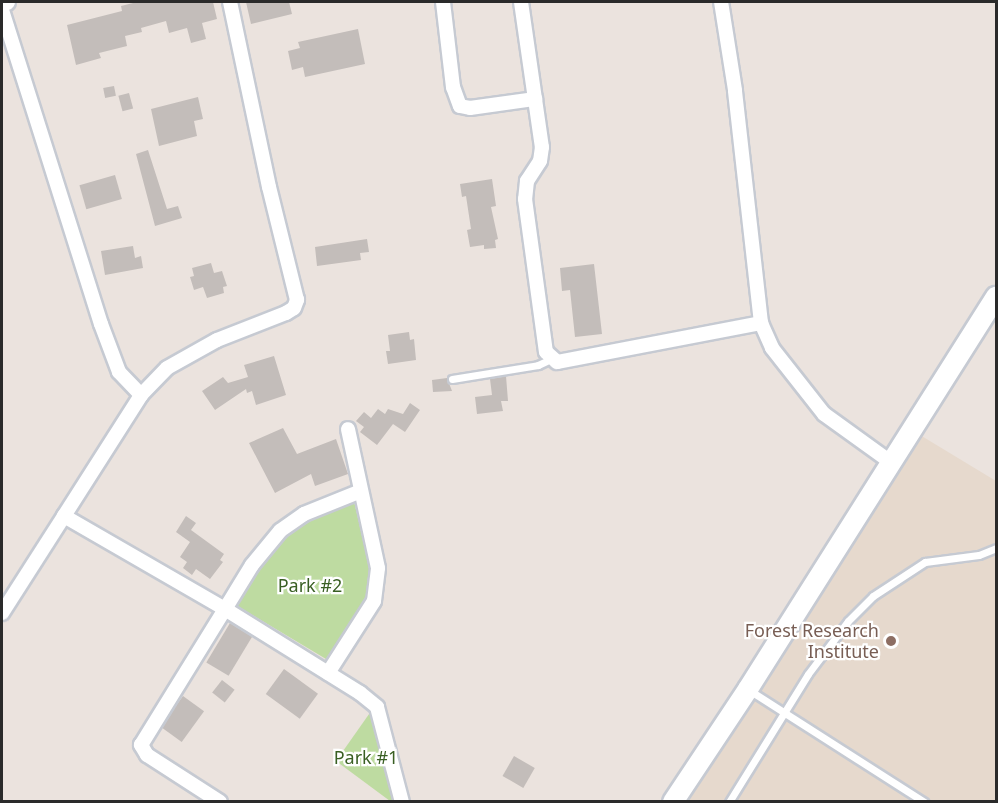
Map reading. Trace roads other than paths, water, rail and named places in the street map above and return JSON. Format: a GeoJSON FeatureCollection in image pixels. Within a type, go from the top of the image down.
{"type":"FeatureCollection","features":[{"type":"Feature","properties":{"kind":"main road"},"geometry":{"type":"LineString","coordinates":[[673,801],[748,689],[996,297]]}},
{"type":"Feature","properties":{"kind":"street"},"geometry":{"type":"LineString","coordinates":[[2,3],[7,2]]}},
{"type":"Feature","properties":{"kind":"street"},"geometry":{"type":"LineString","coordinates":[[2,613],[141,395],[167,368],[181,358],[217,340],[286,313],[294,308],[297,300],[269,187],[230,2]]}},
{"type":"Feature","properties":{"kind":"street"},"geometry":{"type":"LineString","coordinates":[[443,2],[453,87],[460,106],[470,108],[535,99]]}},
{"type":"Feature","properties":{"kind":"street"},"geometry":{"type":"LineString","coordinates":[[521,2],[542,147],[540,162],[527,181],[525,199],[546,352],[551,359],[562,361],[761,323]]}},
{"type":"Feature","properties":{"kind":"street"},"geometry":{"type":"LineString","coordinates":[[721,2],[735,90],[761,323],[772,348],[824,414],[892,463]]}},
{"type":"Feature","properties":{"kind":"street"},"geometry":{"type":"LineString","coordinates":[[2,10],[80,265],[118,372],[141,395]]}},
{"type":"Feature","properties":{"kind":"street"},"geometry":{"type":"LineString","coordinates":[[328,673],[374,601],[378,568],[348,429]]}},
{"type":"Feature","properties":{"kind":"street"},"geometry":{"type":"LineString","coordinates":[[220,801],[147,755],[141,745],[252,565],[280,531],[304,514],[361,491]]}},
{"type":"Feature","properties":{"kind":"street"},"geometry":{"type":"LineString","coordinates":[[64,516],[225,609],[377,706],[402,801]]}},
{"type":"Feature","properties":{"kind":"lane"},"geometry":{"type":"LineString","coordinates":[[452,379],[538,365],[551,359]]}},
{"type":"Feature","properties":{"kind":"lane"},"geometry":{"type":"LineString","coordinates":[[729,801],[786,713],[808,674],[841,630],[873,596],[925,562],[979,555],[996,548]]}},
{"type":"Feature","properties":{"kind":"lane"},"geometry":{"type":"LineString","coordinates":[[748,689],[924,801]]}},
{"type":"Feature","properties":{"kind":"place","name":"Forest Research Institute"},"geometry":{"type":"Point","coordinates":[891,641]}},
{"type":"Feature","properties":{"kind":"park label","name":"Park #2"},"geometry":{"type":"Point","coordinates":[310,585]}},
{"type":"Feature","properties":{"kind":"park label","name":"Park #1"},"geometry":{"type":"Point","coordinates":[366,757]}}]}
